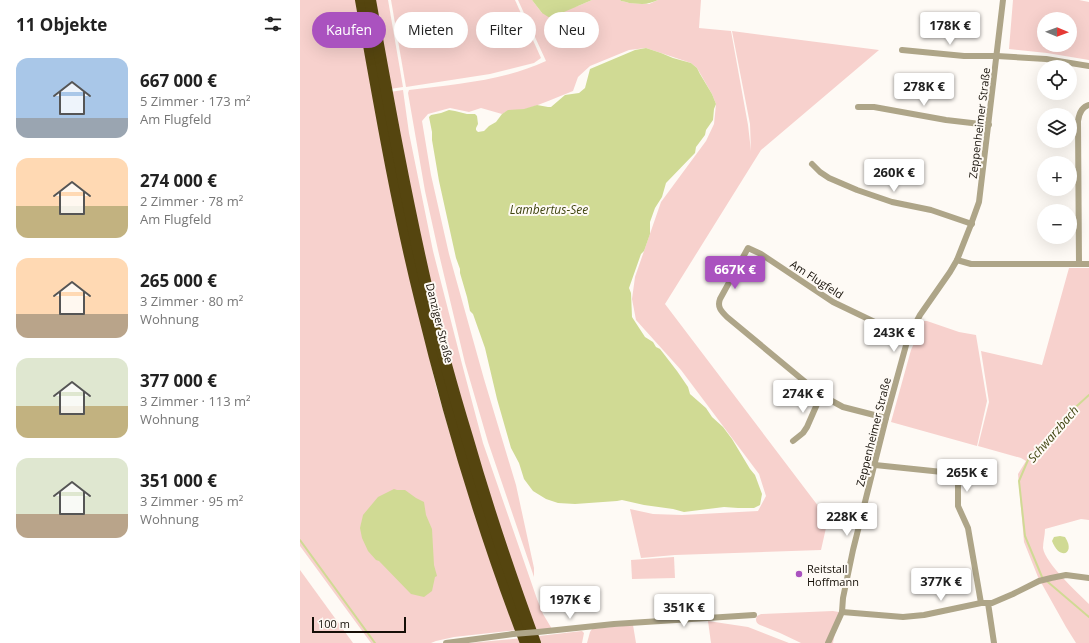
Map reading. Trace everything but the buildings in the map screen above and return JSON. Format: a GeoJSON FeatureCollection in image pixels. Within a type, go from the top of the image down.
{"type":"FeatureCollection","features":[{"type":"Feature","properties":{"kind":"highway","name":"Danziger Straße"},"geometry":{"type":"LineString","coordinates":[[361,0],[401,215],[422,308],[443,388],[477,501],[526,643]]}},
{"type":"Feature","properties":{"kind":"highway","name":"Danziger Straße"},"geometry":{"type":"LineString","coordinates":[[370,0],[407,197],[429,299],[451,386],[504,556],[537,638]]}},
{"type":"Feature","properties":{"kind":"street","name":"Zeppenheimer Straße"},"geometry":{"type":"LineString","coordinates":[[828,643],[842,612],[843,598],[853,550],[886,418],[908,338],[920,315],[957,260],[972,224],[979,202],[1003,0]]}},
{"type":"Feature","properties":{"kind":"street"},"geometry":{"type":"LineString","coordinates":[[902,50],[964,56],[997,56],[1046,59],[1089,66]]}},
{"type":"Feature","properties":{"kind":"street"},"geometry":{"type":"LineString","coordinates":[[1079,264],[1078,121],[1079,113],[1087,105],[1089,106]]}},
{"type":"Feature","properties":{"kind":"street"},"geometry":{"type":"LineString","coordinates":[[858,107],[874,107],[946,120],[989,125]]}},
{"type":"Feature","properties":{"kind":"street"},"geometry":{"type":"LineString","coordinates":[[812,164],[829,178],[857,190],[892,202],[935,211],[972,224]]}},
{"type":"Feature","properties":{"kind":"street","name":"Am Flugfeld"},"geometry":{"type":"LineString","coordinates":[[886,418],[843,407],[821,395],[726,317],[719,308],[718,304],[748,248],[761,254],[833,302],[908,338]]}},
{"type":"Feature","properties":{"kind":"street"},"geometry":{"type":"LineString","coordinates":[[957,260],[971,264],[1089,264]]}},
{"type":"Feature","properties":{"kind":"street"},"geometry":{"type":"LineString","coordinates":[[792,441],[807,427],[821,395]]}},
{"type":"Feature","properties":{"kind":"street"},"geometry":{"type":"LineString","coordinates":[[875,465],[952,473],[956,476],[958,484],[958,506],[968,528],[980,603]]}},
{"type":"Feature","properties":{"kind":"street"},"geometry":{"type":"LineString","coordinates":[[842,612],[903,617],[980,603],[992,603],[1039,581],[1051,578],[1066,575],[1089,578]]}},
{"type":"Feature","properties":{"kind":"street"},"geometry":{"type":"LineString","coordinates":[[988,603],[994,643]]}},
{"type":"Feature","properties":{"kind":"street"},"geometry":{"type":"LineString","coordinates":[[446,643],[513,634],[537,638],[614,624],[754,615]]}},
{"type":"Feature","properties":{"kind":"shaded area"},"geometry":{"type":"Polygon","coordinates":[[[300,0],[357,0],[359,12],[312,12],[312,48],[366,48],[396,216],[437,390],[471,502],[517,630],[454,637],[431,643],[371,643],[300,546],[300,0]]]}},
{"type":"Feature","properties":{"kind":"shaded area"},"geometry":{"type":"Polygon","coordinates":[[[374,0],[388,0],[394,35],[394,48],[396,48],[403,87],[390,89],[383,48],[386,48],[386,12],[376,12],[374,0]]]}},
{"type":"Feature","properties":{"kind":"shaded area"},"geometry":{"type":"Polygon","coordinates":[[[391,0],[515,0],[520,12],[476,12],[476,48],[536,47],[541,58],[534,63],[490,74],[406,87],[399,48],[468,48],[468,12],[394,12],[394,17],[391,0]]]}},
{"type":"Feature","properties":{"kind":"shaded area"},"geometry":{"type":"Polygon","coordinates":[[[518,0],[532,0],[542,13],[544,13],[544,48],[599,48],[599,12],[547,12],[578,6],[592,0],[620,0],[629,3],[649,4],[658,0],[701,0],[699,28],[731,31],[748,125],[751,151],[750,124],[732,31],[879,50],[761,150],[665,304],[828,519],[821,550],[675,555],[641,558],[630,509],[653,514],[682,515],[758,511],[766,496],[759,474],[681,370],[636,320],[632,299],[635,277],[661,202],[706,141],[714,124],[716,104],[697,68],[691,63],[646,48],[629,50],[590,66],[578,77],[573,91],[526,109],[505,112],[502,114],[481,108],[469,112],[450,108],[428,114],[422,121],[431,175],[449,254],[484,379],[516,485],[534,568],[534,577],[488,442],[465,363],[425,191],[408,93],[409,90],[479,81],[530,68],[546,61],[536,39],[536,12],[524,12],[518,0]]]}},
{"type":"Feature","properties":{"kind":"shaded area"},"geometry":{"type":"Polygon","coordinates":[[[1013,0],[1079,0],[1089,2],[1089,60],[1038,52],[1077,52],[1077,12],[1037,12],[1037,52],[1009,49],[1013,0]]]}},
{"type":"Feature","properties":{"kind":"shaded area"},"geometry":{"type":"Polygon","coordinates":[[[403,90],[409,133],[433,251],[483,443],[537,599],[543,614],[552,629],[534,630],[507,555],[432,299],[390,92],[403,90]]]}},
{"type":"Feature","properties":{"kind":"shaded area"},"geometry":{"type":"Polygon","coordinates":[[[1069,268],[1089,268],[1089,520],[1081,519],[1045,529],[1043,548],[1049,562],[1089,604],[1089,643],[1076,643],[1038,577],[1024,542],[1018,474],[1026,461],[1021,458],[978,446],[989,402],[981,351],[1042,365],[1069,268]]]}},
{"type":"Feature","properties":{"kind":"shaded area"},"geometry":{"type":"Polygon","coordinates":[[[924,321],[959,332],[976,335],[987,401],[977,446],[891,422],[911,350],[924,321]]]}},
{"type":"Feature","properties":{"kind":"shaded area"},"geometry":{"type":"Polygon","coordinates":[[[674,557],[675,578],[632,579],[631,560],[674,557]]]}},
{"type":"Feature","properties":{"kind":"shaded area"},"geometry":{"type":"Polygon","coordinates":[[[300,570],[353,643],[300,643],[300,570]]]}},
{"type":"Feature","properties":{"kind":"shaded area"},"geometry":{"type":"Polygon","coordinates":[[[839,612],[833,643],[801,643],[760,625],[756,620],[757,616],[761,614],[839,612]]]}},
{"type":"Feature","properties":{"kind":"shaded area"},"geometry":{"type":"Polygon","coordinates":[[[708,621],[748,627],[789,643],[711,643],[708,621]]]}},
{"type":"Feature","properties":{"kind":"shaded area"},"geometry":{"type":"Polygon","coordinates":[[[633,625],[636,643],[587,643],[592,629],[633,625]]]}},
{"type":"Feature","properties":{"kind":"shaded area"},"geometry":{"type":"Polygon","coordinates":[[[582,631],[584,633],[582,643],[469,643],[513,639],[582,631]]]}},
{"type":"Feature","properties":{"kind":"water"},"geometry":{"type":"Polygon","coordinates":[[[532,0],[592,0],[564,12],[544,12],[544,14],[532,0]]]}},
{"type":"Feature","properties":{"kind":"water"},"geometry":{"type":"Polygon","coordinates":[[[620,0],[658,0],[642,4],[629,3],[620,0]]]}},
{"type":"Feature","properties":{"kind":"water","name":"Lambertus-See"},"geometry":{"type":"Polygon","coordinates":[[[646,48],[691,63],[697,68],[716,104],[713,120],[706,130],[705,135],[696,147],[695,153],[666,183],[662,197],[655,208],[650,222],[650,234],[629,288],[631,293],[632,317],[645,337],[660,349],[677,371],[688,387],[690,394],[706,408],[712,417],[723,427],[755,475],[762,494],[760,505],[754,508],[724,507],[684,512],[622,500],[575,504],[558,503],[546,499],[533,491],[524,479],[519,463],[511,448],[497,399],[485,348],[473,314],[470,311],[456,258],[439,181],[429,117],[431,115],[449,110],[467,114],[475,114],[477,116],[478,124],[476,130],[478,132],[484,131],[508,110],[524,109],[537,105],[551,107],[565,95],[579,93],[585,88],[590,69],[635,50],[646,48]]]}},
{"type":"Feature","properties":{"kind":"water"},"geometry":{"type":"Polygon","coordinates":[[[394,489],[405,490],[424,502],[426,515],[432,529],[434,565],[437,576],[435,577],[432,591],[424,597],[411,594],[368,551],[362,538],[360,528],[363,515],[378,497],[394,489]]]}},
{"type":"Feature","properties":{"kind":"water"},"geometry":{"type":"Polygon","coordinates":[[[1054,537],[1065,537],[1068,543],[1069,547],[1066,553],[1063,553],[1055,548],[1052,541],[1054,537]]]}},
{"type":"Feature","properties":{"kind":"waterway","name":"Schwarzbach"},"geometry":{"type":"LineString","coordinates":[[1089,395],[1067,415],[1028,460],[1019,481],[1025,536],[1042,577],[1089,617]]}},
{"type":"Feature","properties":{"kind":"waterway"},"geometry":{"type":"LineString","coordinates":[[300,540],[375,643]]}},
{"type":"Feature","properties":{"kind":"place","name":"Reitstall Hoffmann"},"geometry":{"type":"Point","coordinates":[799,574]}}]}
